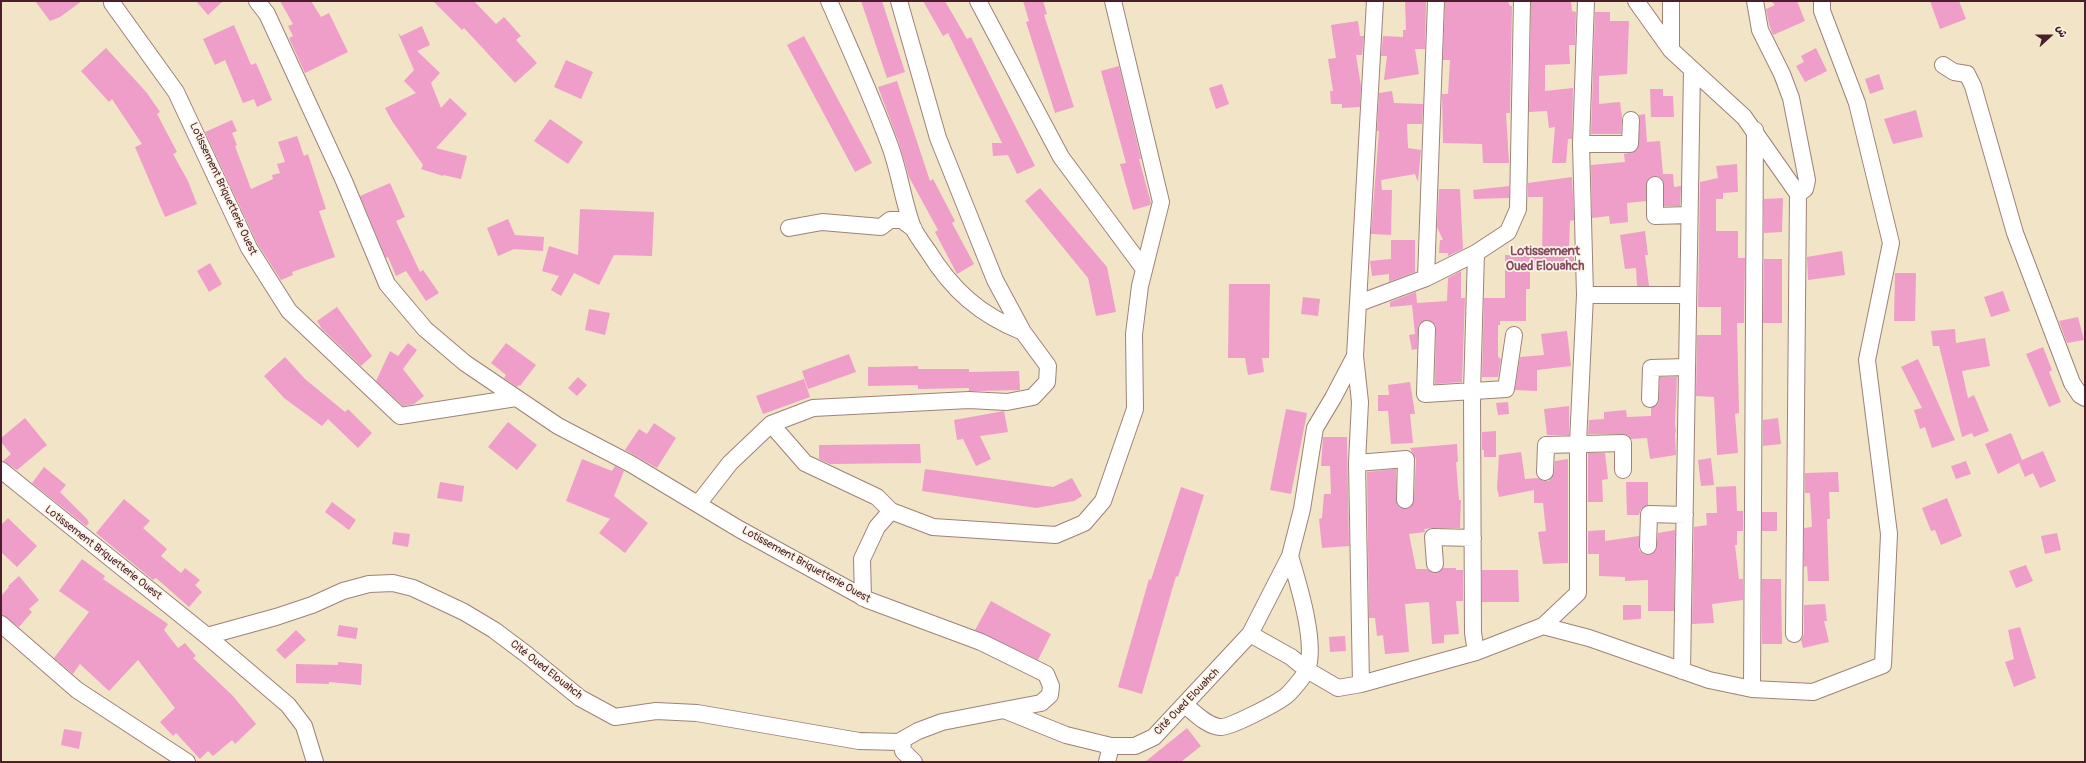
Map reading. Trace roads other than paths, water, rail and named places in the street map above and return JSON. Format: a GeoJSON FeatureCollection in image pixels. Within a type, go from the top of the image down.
{"type":"FeatureCollection","features":[{"type":"Feature","properties":{"kind":"street","name":"Lotissement Briquetterie Ouest"},"geometry":{"type":"LineString","coordinates":[[257,1],[267,14],[274,28],[344,181],[388,284],[425,329],[465,363],[558,426],[631,464],[863,598],[981,642],[1046,674],[1051,686],[1050,695],[1041,703],[1004,710]]}},
{"type":"Feature","properties":{"kind":"street"},"geometry":{"type":"LineString","coordinates":[[829,1],[873,100],[891,149],[914,229],[936,265],[955,289],[978,309],[1004,324],[1023,332]]}},
{"type":"Feature","properties":{"kind":"street"},"geometry":{"type":"LineString","coordinates":[[698,504],[730,463],[771,424],[813,408],[970,400],[1007,402],[1033,397],[1047,382],[1048,366],[1023,332],[995,280],[938,138],[899,1]]}},
{"type":"Feature","properties":{"kind":"street"},"geometry":{"type":"LineString","coordinates":[[978,1],[1061,157],[1144,269]]}},
{"type":"Feature","properties":{"kind":"street"},"geometry":{"type":"LineString","coordinates":[[771,424],[805,463],[877,497],[891,511],[933,527],[1056,535],[1084,523],[1103,501],[1135,409],[1134,334],[1144,269],[1161,202],[1113,1]]}},
{"type":"Feature","properties":{"kind":"street"},"geometry":{"type":"LineString","coordinates":[[1360,684],[1357,463],[1360,402],[1355,356],[1375,1]]}},
{"type":"Feature","properties":{"kind":"street"},"geometry":{"type":"LineString","coordinates":[[1426,278],[1436,1]]}},
{"type":"Feature","properties":{"kind":"street"},"geometry":{"type":"LineString","coordinates":[[1359,303],[1426,278],[1476,253],[1508,232],[1518,209],[1522,1]]}},
{"type":"Feature","properties":{"kind":"street"},"geometry":{"type":"LineString","coordinates":[[1245,640],[1291,657],[1307,670],[1338,688],[1360,684],[1476,652],[1543,626],[1578,593],[1578,443],[1585,295],[1581,144],[1586,1]]}},
{"type":"Feature","properties":{"kind":"street"},"geometry":{"type":"LineString","coordinates":[[1636,1],[1671,50],[1744,117],[1755,130],[1798,194],[1794,634]]}},
{"type":"Feature","properties":{"kind":"street"},"geometry":{"type":"LineString","coordinates":[[1670,1],[1671,50]]}},
{"type":"Feature","properties":{"kind":"street"},"geometry":{"type":"LineString","coordinates":[[1755,1],[1760,30],[1782,74],[1791,98],[1807,180],[1805,189],[1798,194]]}},
{"type":"Feature","properties":{"kind":"street"},"geometry":{"type":"LineString","coordinates":[[1543,626],[1589,638],[1709,680],[1752,689],[1813,692],[1882,665],[1889,534],[1867,360],[1891,243],[1857,103],[1822,11],[1822,1]]}},
{"type":"Feature","properties":{"kind":"street","name":"Lotissement Briquetterie Ouest"},"geometry":{"type":"LineString","coordinates":[[112,3],[176,92],[249,248],[289,312],[400,416],[516,398]]}},
{"type":"Feature","properties":{"kind":"street"},"geometry":{"type":"LineString","coordinates":[[1944,65],[1954,72],[1967,74],[1973,86],[2015,233],[2072,383],[2080,395],[2085,398]]}},
{"type":"Feature","properties":{"kind":"street"},"geometry":{"type":"LineString","coordinates":[[1682,670],[1692,70]]}},
{"type":"Feature","properties":{"kind":"street"},"geometry":{"type":"LineString","coordinates":[[1581,144],[1630,144],[1631,120]]}},
{"type":"Feature","properties":{"kind":"street"},"geometry":{"type":"LineString","coordinates":[[1752,689],[1755,130]]}},
{"type":"Feature","properties":{"kind":"street"},"geometry":{"type":"LineString","coordinates":[[1655,185],[1655,216],[1689,215]]}},
{"type":"Feature","properties":{"kind":"street"},"geometry":{"type":"LineString","coordinates":[[788,228],[822,222],[881,227],[890,220],[902,220],[914,229]]}},
{"type":"Feature","properties":{"kind":"street"},"geometry":{"type":"LineString","coordinates":[[1476,253],[1472,392],[1473,633],[1476,652]]}},
{"type":"Feature","properties":{"kind":"street"},"geometry":{"type":"LineString","coordinates":[[1585,295],[1688,295]]}},
{"type":"Feature","properties":{"kind":"street"},"geometry":{"type":"LineString","coordinates":[[1427,329],[1425,394],[1506,389],[1514,336]]}},
{"type":"Feature","properties":{"kind":"street","name":"Cité Oued Elouahch"},"geometry":{"type":"LineString","coordinates":[[1004,710],[1066,735],[1111,746],[1135,746],[1154,737],[1245,640],[1290,556],[1302,509],[1315,428],[1355,356]]}},
{"type":"Feature","properties":{"kind":"street"},"geometry":{"type":"LineString","coordinates":[[1650,399],[1651,368],[1687,367]]}},
{"type":"Feature","properties":{"kind":"street"},"geometry":{"type":"LineString","coordinates":[[1545,472],[1546,445],[1578,443],[1623,443],[1623,470]]}},
{"type":"Feature","properties":{"kind":"street"},"geometry":{"type":"LineString","coordinates":[[1357,463],[1406,459],[1405,500]]}},
{"type":"Feature","properties":{"kind":"street","name":"Lotissement Briquetterie Ouest"},"geometry":{"type":"LineString","coordinates":[[1,470],[207,636],[288,705],[304,726],[315,762]]}},
{"type":"Feature","properties":{"kind":"street"},"geometry":{"type":"LineString","coordinates":[[863,598],[862,559],[877,528],[891,511]]}},
{"type":"Feature","properties":{"kind":"street"},"geometry":{"type":"LineString","coordinates":[[1648,546],[1649,514],[1685,515]]}},
{"type":"Feature","properties":{"kind":"street"},"geometry":{"type":"LineString","coordinates":[[1435,564],[1433,537],[1473,538]]}},
{"type":"Feature","properties":{"kind":"street"},"geometry":{"type":"LineString","coordinates":[[1184,705],[1207,722],[1221,727],[1235,724],[1286,696],[1307,670],[1309,650],[1304,598],[1290,556]]}},
{"type":"Feature","properties":{"kind":"street","name":"Cité Oued Elouahch"},"geometry":{"type":"LineString","coordinates":[[207,636],[245,627],[283,615],[312,605],[343,591],[369,584],[392,583],[413,588],[439,599],[494,630],[580,698],[615,717],[656,711],[697,713],[859,741],[901,742]]}},
{"type":"Feature","properties":{"kind":"street"},"geometry":{"type":"LineString","coordinates":[[1,624],[77,690],[187,762]]}},
{"type":"Feature","properties":{"kind":"street"},"geometry":{"type":"LineString","coordinates":[[914,762],[903,751],[901,742],[918,731],[942,722],[1004,710]]}},
{"type":"Feature","properties":{"kind":"street"},"geometry":{"type":"LineString","coordinates":[[1107,762],[1111,746]]}},
{"type":"Feature","properties":{"kind":"district","name":"Lotissement Oued Elouahch"},"geometry":{"type":"Point","coordinates":[1545,260]}}]}
